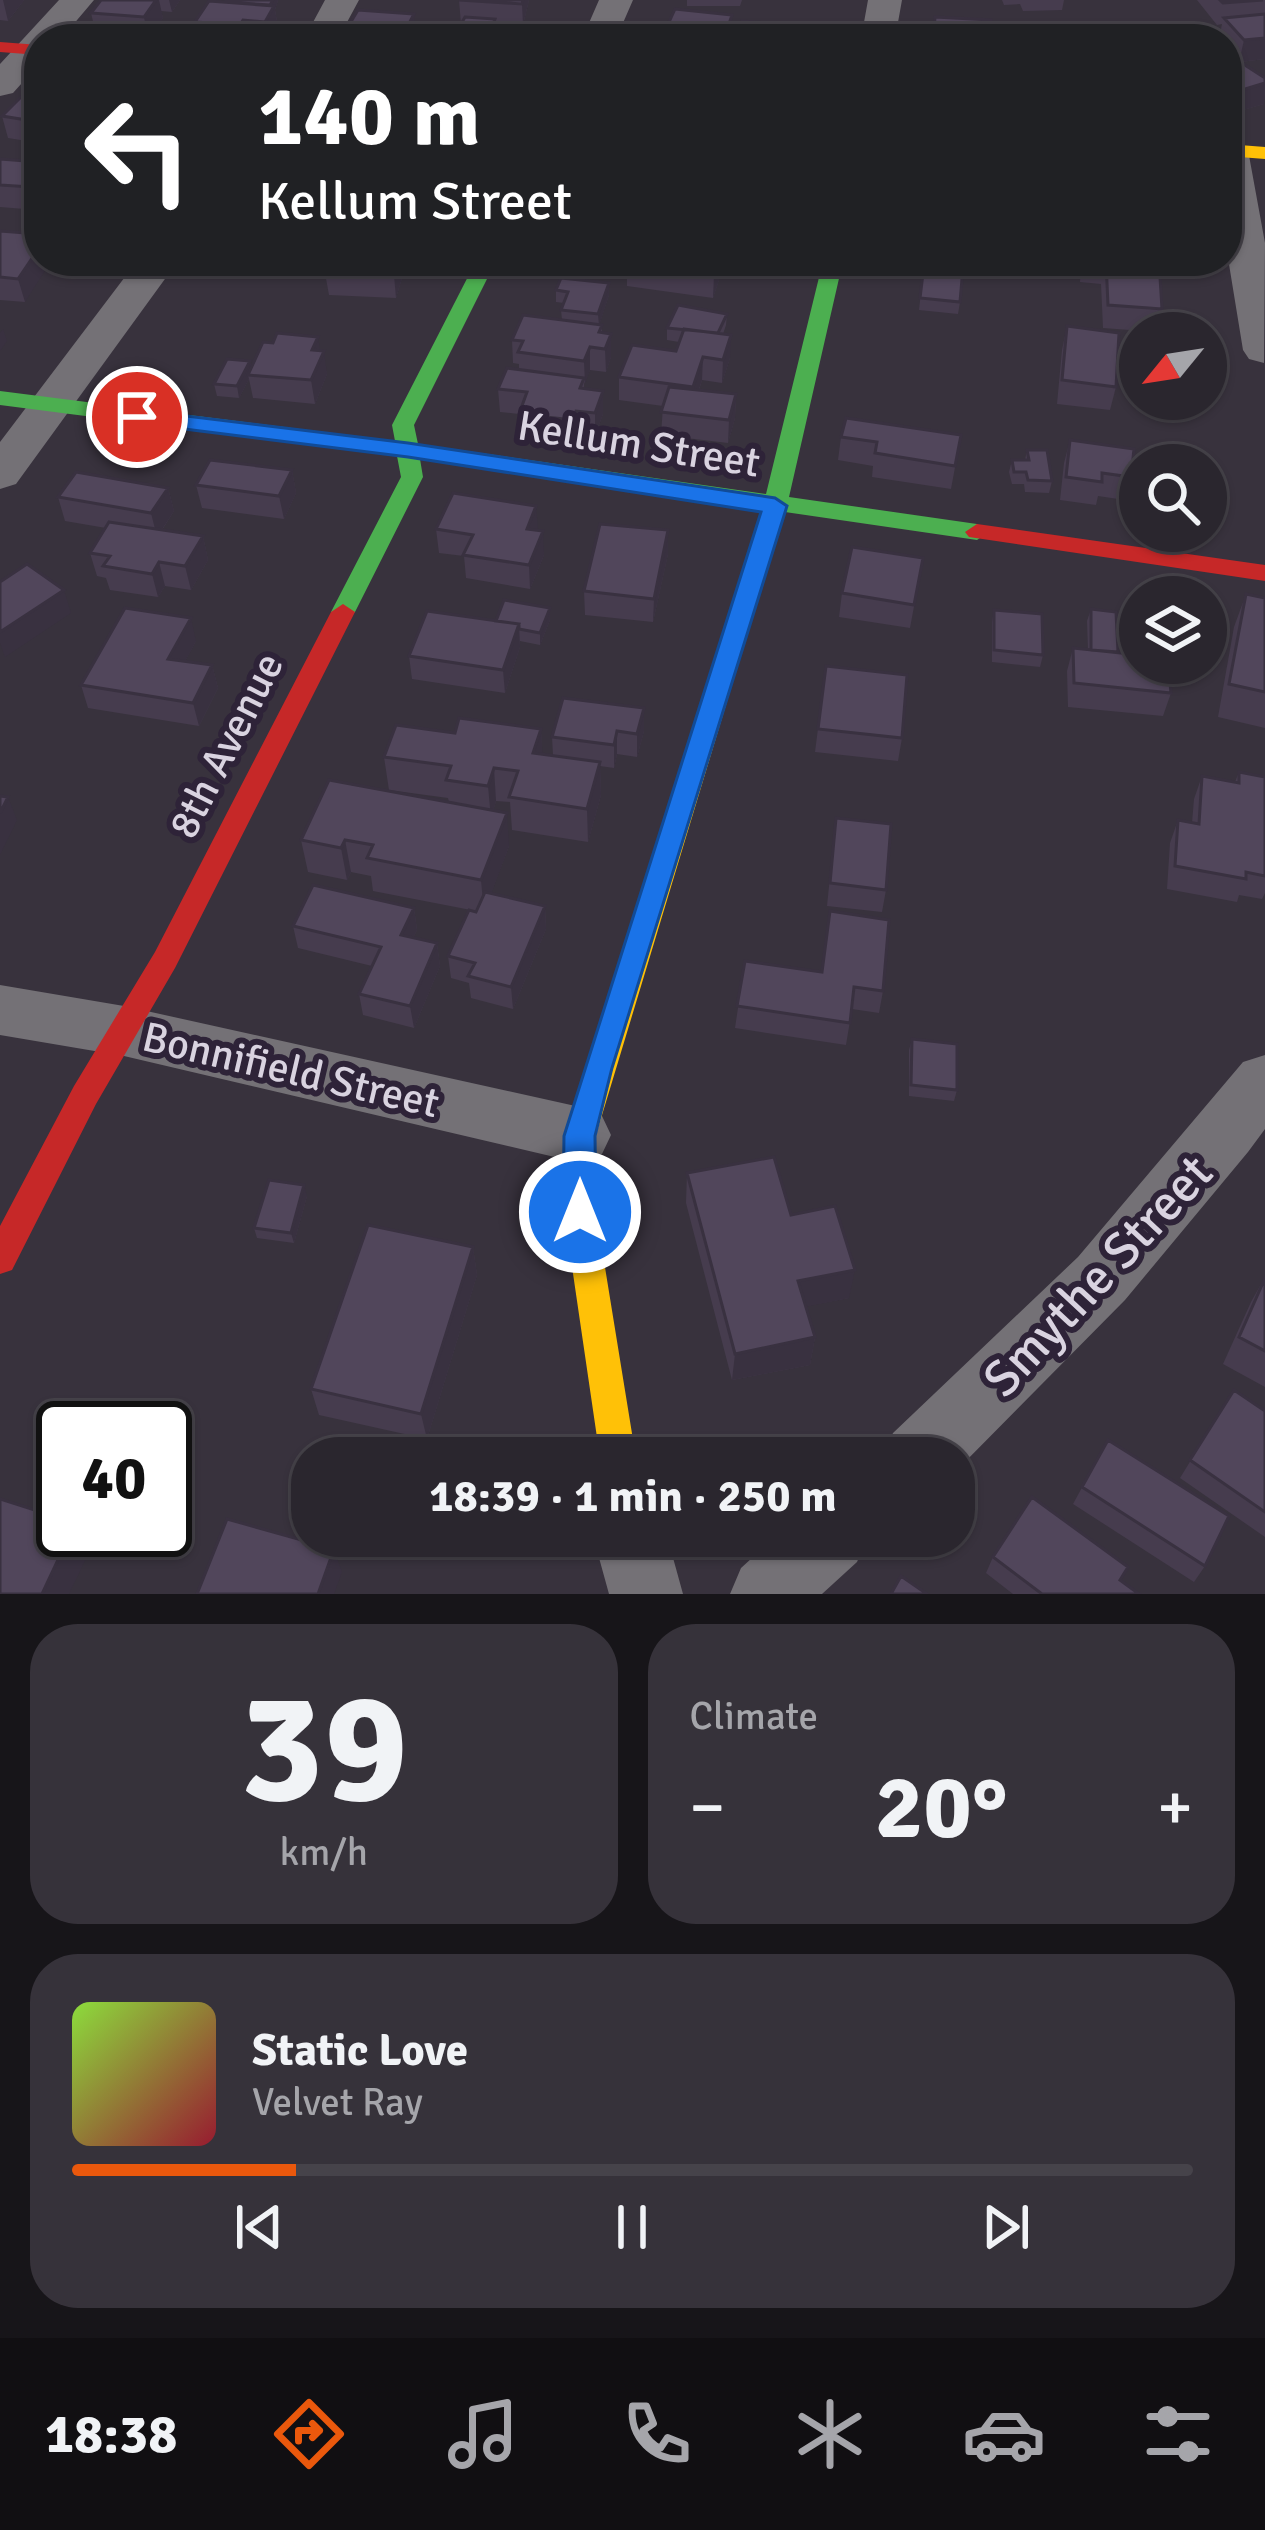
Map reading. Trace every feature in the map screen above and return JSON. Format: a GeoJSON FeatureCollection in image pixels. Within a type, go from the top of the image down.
{"type":"FeatureCollection","features":[{"type":"Feature","properties":{"kind":"street"},"geometry":{"type":"LineString","coordinates":[[53,24],[77,0]]}},
{"type":"Feature","properties":{"kind":"street"},"geometry":{"type":"LineString","coordinates":[[0,85],[24,55]]}},
{"type":"Feature","properties":{"kind":"street"},"geometry":{"type":"LineString","coordinates":[[1242,168],[1264,350]]}},
{"type":"Feature","properties":{"kind":"street"},"geometry":{"type":"LineString","coordinates":[[0,474],[146,276]]}},
{"type":"Feature","properties":{"kind":"street","name":"8th Avenue"},"geometry":{"type":"LineString","coordinates":[[0,1259],[165,960],[412,477],[403,425],[478,276]]}},
{"type":"Feature","properties":{"kind":"street"},"geometry":{"type":"LineString","coordinates":[[615,1437],[580,1212],[580,1136],[775,506],[829,276]]}},
{"type":"Feature","properties":{"kind":"street","name":"Kellum Street"},"geometry":{"type":"LineString","coordinates":[[0,398],[408,450],[1265,573]]}},
{"type":"Feature","properties":{"kind":"street","name":"Bonnifield Street"},"geometry":{"type":"LineString","coordinates":[[0,1010],[124,1031],[580,1136]]}},
{"type":"Feature","properties":{"kind":"street","name":"Smythe Street"},"geometry":{"type":"LineString","coordinates":[[941,1437],[1041,1345],[1189,1183],[1265,1081]]}},
{"type":"Feature","properties":{"kind":"street"},"geometry":{"type":"LineString","coordinates":[[636,1557],[646,1594]]}},
{"type":"Feature","properties":{"kind":"street"},"geometry":{"type":"LineString","coordinates":[[767,1594],[808,1557]]}},
{"type":"Feature","properties":{"kind":"building"},"geometry":{"type":"Polygon","coordinates":[[[101,0],[156,0],[144,17],[91,13],[101,0]]]}},
{"type":"Feature","properties":{"kind":"building"},"geometry":{"type":"Polygon","coordinates":[[[227,0],[273,0],[270,5],[227,0]]]}},
{"type":"Feature","properties":{"kind":"building"},"geometry":{"type":"Polygon","coordinates":[[[459,0],[523,0],[522,4],[459,0]]]}},
{"type":"Feature","properties":{"kind":"building"},"geometry":{"type":"Polygon","coordinates":[[[209,1],[274,6],[265,22],[195,22],[209,1]]]}},
{"type":"Feature","properties":{"kind":"building"},"geometry":{"type":"Polygon","coordinates":[[[675,9],[732,15],[729,24],[668,24],[675,9]]]}},
{"type":"Feature","properties":{"kind":"building"},"geometry":{"type":"Polygon","coordinates":[[[358,10],[414,14],[409,24],[350,24],[358,10]]]}},
{"type":"Feature","properties":{"kind":"building"},"geometry":{"type":"Polygon","coordinates":[[[1265,14],[1265,38],[1244,40],[1242,24],[1229,24],[1224,18],[1265,14]]]}},
{"type":"Feature","properties":{"kind":"building"},"geometry":{"type":"Polygon","coordinates":[[[465,17],[495,19],[493,24],[461,24],[465,17]]]}},
{"type":"Feature","properties":{"kind":"building"},"geometry":{"type":"Polygon","coordinates":[[[935,17],[991,20],[991,24],[935,24],[935,17]]]}},
{"type":"Feature","properties":{"kind":"building"},"geometry":{"type":"Polygon","coordinates":[[[1242,63],[1265,78],[1265,83],[1242,90],[1242,63]]]}},
{"type":"Feature","properties":{"kind":"building"},"geometry":{"type":"Polygon","coordinates":[[[24,94],[24,120],[2,116],[24,94]]]}},
{"type":"Feature","properties":{"kind":"building"},"geometry":{"type":"Polygon","coordinates":[[[0,159],[24,161],[24,187],[0,185],[0,159]]]}},
{"type":"Feature","properties":{"kind":"building"},"geometry":{"type":"Polygon","coordinates":[[[0,231],[24,233],[24,270],[18,279],[0,277],[0,231]]]}},
{"type":"Feature","properties":{"kind":"building"},"geometry":{"type":"Polygon","coordinates":[[[923,276],[962,276],[960,302],[920,298],[923,276]]]}},
{"type":"Feature","properties":{"kind":"building"},"geometry":{"type":"Polygon","coordinates":[[[1107,276],[1160,276],[1162,309],[1108,305],[1107,276]]]}},
{"type":"Feature","properties":{"kind":"building"},"geometry":{"type":"Polygon","coordinates":[[[561,278],[609,283],[598,314],[561,310],[568,292],[556,290],[561,278]]]}},
{"type":"Feature","properties":{"kind":"building"},"geometry":{"type":"Polygon","coordinates":[[[678,305],[727,314],[718,333],[667,328],[678,305]]]}},
{"type":"Feature","properties":{"kind":"building"},"geometry":{"type":"Polygon","coordinates":[[[523,315],[602,325],[599,332],[611,334],[605,349],[590,347],[584,361],[518,352],[523,341],[512,340],[523,315]]]}},
{"type":"Feature","properties":{"kind":"building"},"geometry":{"type":"Polygon","coordinates":[[[1067,326],[1119,333],[1116,387],[1062,380],[1067,326]]]}},
{"type":"Feature","properties":{"kind":"building"},"geometry":{"type":"Polygon","coordinates":[[[684,329],[731,335],[723,360],[703,357],[693,387],[619,377],[632,345],[676,351],[684,329]]]}},
{"type":"Feature","properties":{"kind":"building"},"geometry":{"type":"Polygon","coordinates":[[[277,333],[318,337],[312,350],[324,351],[311,380],[248,375],[263,342],[273,343],[277,333]]]}},
{"type":"Feature","properties":{"kind":"building"},"geometry":{"type":"Polygon","coordinates":[[[227,359],[250,361],[237,386],[214,384],[227,359]]]}},
{"type":"Feature","properties":{"kind":"building"},"geometry":{"type":"Polygon","coordinates":[[[507,368],[584,378],[580,388],[603,391],[595,413],[576,411],[573,420],[519,414],[527,392],[498,389],[507,368]]]}},
{"type":"Feature","properties":{"kind":"building"},"geometry":{"type":"Polygon","coordinates":[[[669,387],[736,394],[729,420],[661,412],[669,387]]]}},
{"type":"Feature","properties":{"kind":"building"},"geometry":{"type":"Polygon","coordinates":[[[846,418],[961,435],[955,466],[875,453],[877,442],[841,437],[846,418]]]}},
{"type":"Feature","properties":{"kind":"building"},"geometry":{"type":"Polygon","coordinates":[[[1070,440],[1119,447],[1119,475],[1102,473],[1102,482],[1066,477],[1070,440]]]}},
{"type":"Feature","properties":{"kind":"building"},"geometry":{"type":"Polygon","coordinates":[[[1027,450],[1047,450],[1052,481],[1028,480],[1026,472],[1014,472],[1012,460],[1029,460],[1027,450]]]}},
{"type":"Feature","properties":{"kind":"building"},"geometry":{"type":"Polygon","coordinates":[[[210,460],[292,470],[279,496],[196,485],[210,460]]]}},
{"type":"Feature","properties":{"kind":"building"},"geometry":{"type":"Polygon","coordinates":[[[76,472],[168,488],[151,513],[58,497],[76,472]]]}},
{"type":"Feature","properties":{"kind":"building"},"geometry":{"type":"Polygon","coordinates":[[[453,493],[536,506],[527,529],[543,531],[529,565],[463,555],[473,535],[436,529],[453,493]]]}},
{"type":"Feature","properties":{"kind":"building"},"geometry":{"type":"Polygon","coordinates":[[[109,522],[203,536],[185,566],[159,562],[152,574],[103,566],[110,556],[90,553],[109,522]]]}},
{"type":"Feature","properties":{"kind":"building"},"geometry":{"type":"Polygon","coordinates":[[[600,524],[668,530],[654,599],[584,591],[600,524]]]}},
{"type":"Feature","properties":{"kind":"building"},"geometry":{"type":"Polygon","coordinates":[[[852,547],[923,558],[914,605],[842,593],[852,547]]]}},
{"type":"Feature","properties":{"kind":"building"},"geometry":{"type":"Polygon","coordinates":[[[27,564],[64,590],[0,632],[0,582],[27,564]]]}},
{"type":"Feature","properties":{"kind":"building"},"geometry":{"type":"Polygon","coordinates":[[[1246,594],[1265,598],[1265,692],[1229,684],[1246,594]]]}},
{"type":"Feature","properties":{"kind":"building"},"geometry":{"type":"Polygon","coordinates":[[[504,600],[550,608],[540,633],[496,621],[504,600]]]}},
{"type":"Feature","properties":{"kind":"building"},"geometry":{"type":"Polygon","coordinates":[[[125,608],[191,618],[168,659],[212,665],[193,703],[81,685],[125,608]]]}},
{"type":"Feature","properties":{"kind":"building"},"geometry":{"type":"Polygon","coordinates":[[[1091,609],[1116,612],[1118,652],[1091,650],[1091,609]]]}},
{"type":"Feature","properties":{"kind":"building"},"geometry":{"type":"Polygon","coordinates":[[[994,610],[1042,614],[1043,655],[994,650],[994,610]]]}},
{"type":"Feature","properties":{"kind":"building"},"geometry":{"type":"Polygon","coordinates":[[[427,611],[519,624],[503,670],[409,656],[427,611]]]}},
{"type":"Feature","properties":{"kind":"building"},"geometry":{"type":"Polygon","coordinates":[[[1073,648],[1119,653],[1119,684],[1170,684],[1171,693],[1074,683],[1073,648]]]}},
{"type":"Feature","properties":{"kind":"building"},"geometry":{"type":"Polygon","coordinates":[[[826,666],[907,675],[902,738],[818,729],[826,666]]]}},
{"type":"Feature","properties":{"kind":"building"},"geometry":{"type":"Polygon","coordinates":[[[563,698],[644,708],[637,734],[617,731],[614,745],[552,737],[563,698]]]}},
{"type":"Feature","properties":{"kind":"building"},"geometry":{"type":"Polygon","coordinates":[[[459,718],[541,729],[533,753],[600,762],[587,809],[509,797],[518,771],[494,768],[488,786],[446,780],[451,766],[384,757],[396,725],[455,733],[459,718]]]}},
{"type":"Feature","properties":{"kind":"building"},"geometry":{"type":"Polygon","coordinates":[[[1239,772],[1265,777],[1265,876],[1246,872],[1246,879],[1175,866],[1178,820],[1199,824],[1202,776],[1239,783],[1239,772]]]}},
{"type":"Feature","properties":{"kind":"building"},"geometry":{"type":"Polygon","coordinates":[[[329,780],[507,813],[481,880],[367,858],[373,845],[345,840],[341,848],[301,840],[329,780]]]}},
{"type":"Feature","properties":{"kind":"building"},"geometry":{"type":"Polygon","coordinates":[[[836,818],[891,824],[886,890],[830,883],[836,818]]]}},
{"type":"Feature","properties":{"kind":"building"},"geometry":{"type":"Polygon","coordinates":[[[313,885],[414,908],[401,935],[437,943],[410,1006],[359,994],[381,947],[293,926],[313,885]]]}},
{"type":"Feature","properties":{"kind":"building"},"geometry":{"type":"Polygon","coordinates":[[[485,892],[545,906],[511,987],[468,976],[475,963],[448,956],[469,910],[476,912],[485,892]]]}},
{"type":"Feature","properties":{"kind":"building"},"geometry":{"type":"Polygon","coordinates":[[[830,911],[889,920],[883,991],[854,987],[850,1023],[737,1006],[745,961],[822,972],[830,911]]]}},
{"type":"Feature","properties":{"kind":"building"},"geometry":{"type":"Polygon","coordinates":[[[912,1039],[957,1044],[957,1090],[911,1085],[912,1039]]]}},
{"type":"Feature","properties":{"kind":"building"},"geometry":{"type":"Polygon","coordinates":[[[774,1157],[791,1215],[835,1206],[855,1270],[798,1281],[815,1337],[735,1354],[687,1173],[774,1157]]]}},
{"type":"Feature","properties":{"kind":"building"},"geometry":{"type":"Polygon","coordinates":[[[269,1180],[304,1185],[291,1233],[254,1228],[269,1180]]]}},
{"type":"Feature","properties":{"kind":"building"},"geometry":{"type":"Polygon","coordinates":[[[368,1225],[473,1247],[421,1414],[311,1389],[368,1225]]]}},
{"type":"Feature","properties":{"kind":"building"},"geometry":{"type":"Polygon","coordinates":[[[1265,1278],[1265,1351],[1239,1337],[1265,1278]]]}},
{"type":"Feature","properties":{"kind":"building"},"geometry":{"type":"Polygon","coordinates":[[[1234,1390],[1265,1411],[1265,1512],[1190,1460],[1234,1390]]]}},
{"type":"Feature","properties":{"kind":"building"},"geometry":{"type":"Polygon","coordinates":[[[1108,1440],[1229,1516],[1205,1566],[1082,1487],[1108,1440]]]}},
{"type":"Feature","properties":{"kind":"building"},"geometry":{"type":"Polygon","coordinates":[[[1032,1497],[1128,1567],[1120,1580],[1139,1594],[1042,1594],[993,1557],[1032,1497]]]}},
{"type":"Feature","properties":{"kind":"building"},"geometry":{"type":"Polygon","coordinates":[[[0,1499],[36,1510],[36,1557],[59,1557],[42,1594],[0,1594],[0,1499]]]}},
{"type":"Feature","properties":{"kind":"building"},"geometry":{"type":"Polygon","coordinates":[[[227,1519],[291,1537],[291,1557],[331,1557],[318,1594],[197,1594],[227,1519]]]}},
{"type":"Feature","properties":{"kind":"building"},"geometry":{"type":"Polygon","coordinates":[[[901,1576],[927,1594],[891,1594],[901,1576]]]}},
{"type":"Feature","properties":{"kind":"traffic: fast"},"geometry":{"type":"LineString","coordinates":[[343,612],[412,477],[403,425],[478,276]]}},
{"type":"Feature","properties":{"kind":"traffic: fast"},"geometry":{"type":"LineString","coordinates":[[736,632],[775,506],[829,276]]}},
{"type":"Feature","properties":{"kind":"traffic: fast"},"geometry":{"type":"LineString","coordinates":[[0,398],[408,450],[977,532]]}},
{"type":"Feature","properties":{"kind":"traffic: slow"},"geometry":{"type":"LineString","coordinates":[[1242,151],[1265,153]]}},
{"type":"Feature","properties":{"kind":"traffic: slow"},"geometry":{"type":"LineString","coordinates":[[615,1437],[580,1212],[580,1135],[736,632]]}},
{"type":"Feature","properties":{"kind":"traffic: jam"},"geometry":{"type":"LineString","coordinates":[[0,47],[24,49]]}},
{"type":"Feature","properties":{"kind":"traffic: jam"},"geometry":{"type":"LineString","coordinates":[[977,532],[1265,573]]}},
{"type":"Feature","properties":{"kind":"traffic: jam"},"geometry":{"type":"LineString","coordinates":[[0,1259],[85,1095],[165,960],[343,612]]}},
{"type":"Feature","properties":{"kind":"route"},"geometry":{"type":"LineString","coordinates":[[137,417],[408,450],[775,506],[597,1068],[580,1136],[580,1212]]}}]}
